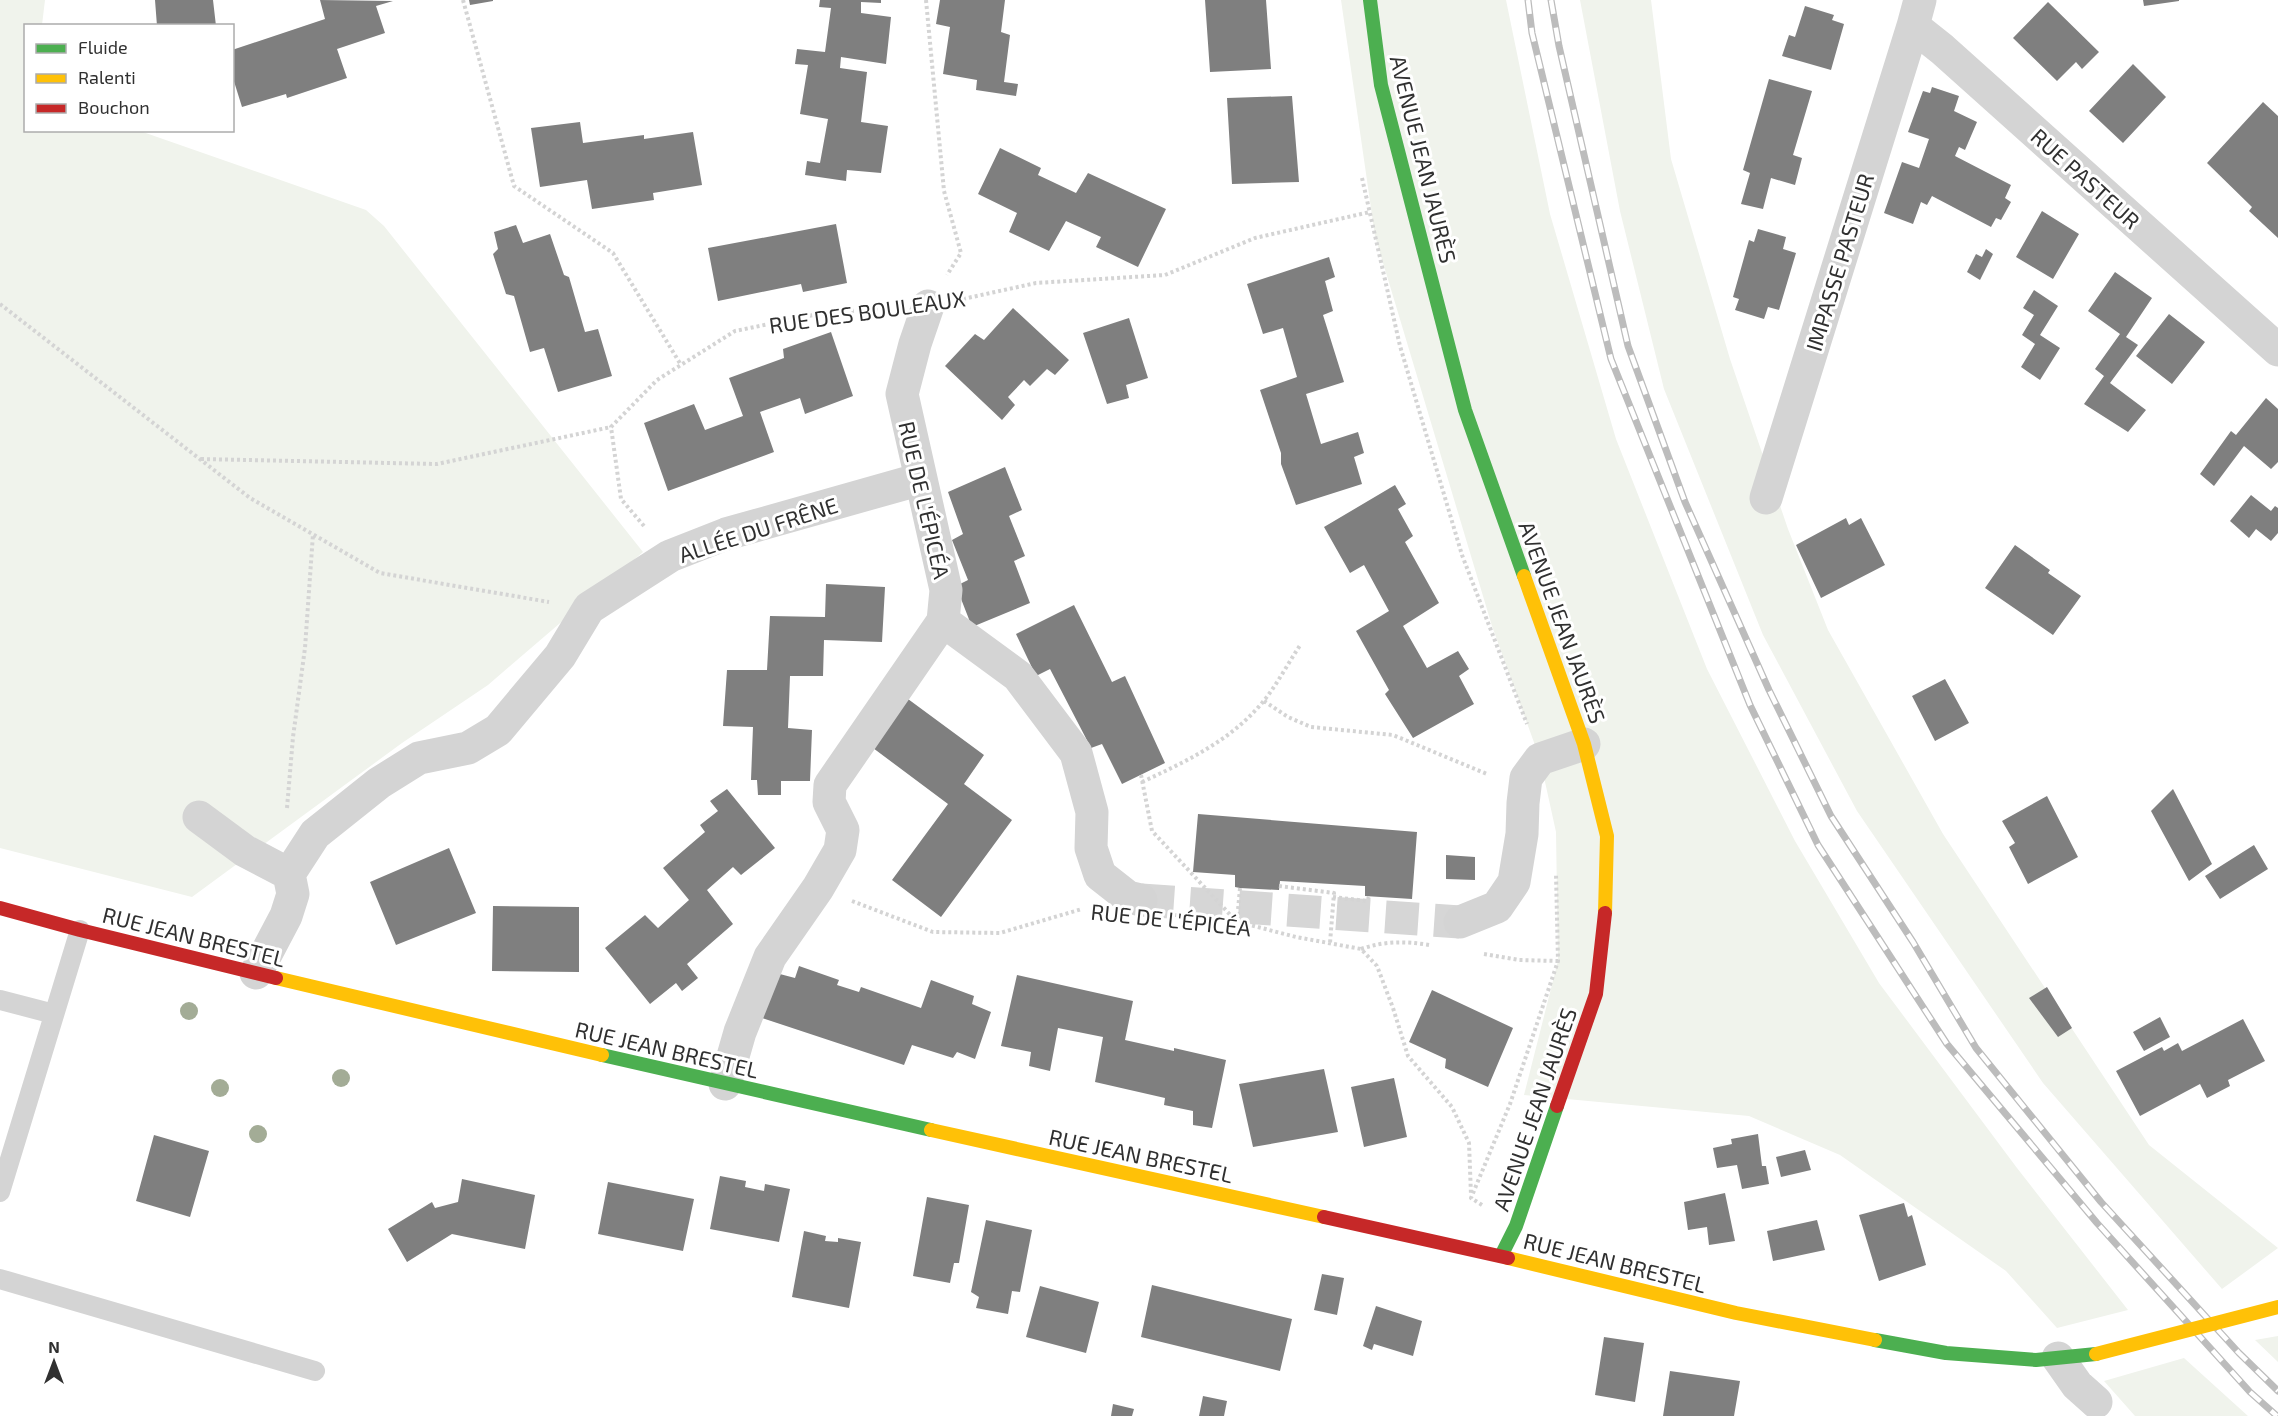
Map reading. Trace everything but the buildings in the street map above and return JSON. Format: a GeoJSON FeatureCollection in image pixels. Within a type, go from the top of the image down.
{"type":"FeatureCollection","features":[{"type":"Feature","properties":{"kind":"street","name":"AVENUE JEAN JAURÈS"},"geometry":{"type":"LineString","coordinates":[[1370,0],[1381,85],[1465,410],[1584,744],[1606,836],[1605,915],[1596,994],[1516,1226],[1501,1256]]}},
{"type":"Feature","properties":{"kind":"street","name":"RUE PASTEUR"},"geometry":{"type":"LineString","coordinates":[[1916,13],[1942,49],[2278,350]]}},
{"type":"Feature","properties":{"kind":"street","name":"IMPASSE PASTEUR"},"geometry":{"type":"LineString","coordinates":[[1766,498],[1916,13]]}},
{"type":"Feature","properties":{"kind":"street","name":"RUE DE L'ÉPICÉA"},"geometry":{"type":"LineString","coordinates":[[928,306],[902,394],[946,590],[943,621],[1018,676],[1076,753],[1092,812],[1091,848],[1100,874],[1128,897],[1153,907]]}},
{"type":"Feature","properties":{"kind":"street","name":"ALLÉE DU FRÊNE"},"geometry":{"type":"LineString","coordinates":[[296,863],[315,834],[379,783],[419,758],[468,748],[498,730],[560,656],[589,608],[670,556],[726,534],[921,479]]}},
{"type":"Feature","properties":{"kind":"street"},"geometry":{"type":"LineString","coordinates":[[725,1084],[740,1032],[770,957],[818,888],[840,850],[843,830],[829,802],[830,785],[943,621]]}},
{"type":"Feature","properties":{"kind":"street"},"geometry":{"type":"LineString","coordinates":[[1460,922],[1497,907],[1514,882],[1522,834],[1523,803],[1533,769],[1584,744]]}},
{"type":"Feature","properties":{"kind":"street"},"geometry":{"type":"LineString","coordinates":[[199,817],[245,851],[296,863],[290,905],[256,973]]}},
{"type":"Feature","properties":{"kind":"street","name":"RUE JEAN BRESTEL"},"geometry":{"type":"LineString","coordinates":[[0,908],[256,973],[725,1084],[1501,1256],[1736,1313],[1852,1337],[1946,1353],[2037,1360],[2096,1354],[2278,1307]]}},
{"type":"Feature","properties":{"kind":"street"},"geometry":{"type":"LineString","coordinates":[[2058,1358],[2077,1384],[2096,1402]]}},
{"type":"Feature","properties":{"kind":"lane"},"geometry":{"type":"LineString","coordinates":[[0,1192],[80,930]]}},
{"type":"Feature","properties":{"kind":"lane"},"geometry":{"type":"LineString","coordinates":[[0,1000],[54,1014]]}},
{"type":"Feature","properties":{"kind":"lane"},"geometry":{"type":"LineString","coordinates":[[0,1279],[315,1371]]}},
{"type":"Feature","properties":{"kind":"path"},"geometry":{"type":"LineString","coordinates":[[463,0],[514,186],[613,253],[681,365]]}},
{"type":"Feature","properties":{"kind":"path"},"geometry":{"type":"LineString","coordinates":[[926,0],[944,191],[961,253],[928,306]]}},
{"type":"Feature","properties":{"kind":"path"},"geometry":{"type":"LineString","coordinates":[[1264,701],[1288,717],[1311,727],[1393,735],[1491,776],[1533,769],[1462,555],[1400,346],[1362,177]]}},
{"type":"Feature","properties":{"kind":"path","name":"RUE DES BOULEAUX"},"geometry":{"type":"LineString","coordinates":[[610,427],[657,380],[735,331],[828,312],[928,306],[1036,283],[1165,275],[1255,238],[1411,202]]}},
{"type":"Feature","properties":{"kind":"path"},"geometry":{"type":"LineString","coordinates":[[0,304],[250,498],[380,573],[589,608]]}},
{"type":"Feature","properties":{"kind":"path"},"geometry":{"type":"LineString","coordinates":[[201,459],[437,464],[610,427],[621,499],[670,556]]}},
{"type":"Feature","properties":{"kind":"path"},"geometry":{"type":"LineString","coordinates":[[296,863],[286,806],[305,648],[313,534]]}},
{"type":"Feature","properties":{"kind":"path"},"geometry":{"type":"LineString","coordinates":[[1143,782],[1210,748],[1243,724],[1264,701],[1301,644]]}},
{"type":"Feature","properties":{"kind":"path"},"geometry":{"type":"LineString","coordinates":[[1141,775],[1152,831],[1237,922]]}},
{"type":"Feature","properties":{"kind":"path"},"geometry":{"type":"LineString","coordinates":[[1516,1226],[1471,1198],[1510,1104],[1558,961],[1556,867]]}},
{"type":"Feature","properties":{"kind":"path"},"geometry":{"type":"LineString","coordinates":[[1279,886],[1334,892],[1330,943]]}},
{"type":"Feature","properties":{"kind":"path","name":"RUE DE L'ÉPICÉA"},"geometry":{"type":"LineString","coordinates":[[818,888],[933,932],[1000,933],[1088,907]]}},
{"type":"Feature","properties":{"kind":"path"},"geometry":{"type":"LineString","coordinates":[[1237,922],[1240,888]]}},
{"type":"Feature","properties":{"kind":"path"},"geometry":{"type":"LineString","coordinates":[[1333,897],[1367,901],[1369,897]]}},
{"type":"Feature","properties":{"kind":"path","name":"RUE DE L'ÉPICÉA"},"geometry":{"type":"LineString","coordinates":[[1153,907],[1237,922],[1361,949],[1377,966],[1408,1056],[1452,1107],[1469,1143],[1471,1198]]}},
{"type":"Feature","properties":{"kind":"shaded area"},"geometry":{"type":"Polygon","coordinates":[[[0,0],[45,0],[42,24],[24,24],[24,132],[143,132],[366,210],[384,226],[643,552],[488,685],[402,743],[192,897],[0,848],[0,0]]]}},
{"type":"Feature","properties":{"kind":"shaded area"},"geometry":{"type":"Polygon","coordinates":[[[1341,0],[1506,0],[1550,214],[1616,439],[1707,669],[1795,841],[1879,983],[2017,1168],[2128,1310],[2057,1328],[2006,1271],[1840,1155],[1749,1116],[1524,1095],[1558,961],[1556,832],[1540,759],[1492,626],[1375,236],[1341,0]]]}},
{"type":"Feature","properties":{"kind":"shaded area"},"geometry":{"type":"Polygon","coordinates":[[[1580,0],[1651,0],[1671,159],[1730,359],[1788,529],[1828,630],[1943,834],[2149,1145],[2278,1248],[2222,1289],[2043,1083],[1857,811],[1763,635],[1664,389],[1620,211],[1580,0]]]}},
{"type":"Feature","properties":{"kind":"shaded area"},"geometry":{"type":"Polygon","coordinates":[[[2278,1336],[2278,1362],[2255,1340],[2278,1336]]]}},
{"type":"Feature","properties":{"kind":"shaded area"},"geometry":{"type":"Polygon","coordinates":[[[2184,1358],[2248,1416],[2135,1416],[2104,1381],[2184,1358]]]}},
{"type":"Feature","properties":{"kind":"tunnel"},"geometry":{"type":"LineString","coordinates":[[1141,900],[1460,922]]}},
{"type":"Feature","properties":{"kind":"railway"},"geometry":{"type":"LineString","coordinates":[[1528,0],[1532,33],[1611,359],[1750,705],[1818,845],[1947,1044],[2097,1223],[2250,1392],[2277,1416]]}},
{"type":"Feature","properties":{"kind":"railway"},"geometry":{"type":"LineString","coordinates":[[1551,0],[1559,46],[1628,346],[1685,502],[1769,690],[1831,816],[1913,942],[1976,1048],[2101,1202],[2239,1353],[2278,1391]]}},
{"type":"Feature","properties":{"kind":"traffic: fast"},"geometry":{"type":"LineString","coordinates":[[1370,0],[1381,85],[1465,410],[1524,576]]}},
{"type":"Feature","properties":{"kind":"traffic: fast"},"geometry":{"type":"LineString","coordinates":[[602,1055],[931,1130]]}},
{"type":"Feature","properties":{"kind":"traffic: fast"},"geometry":{"type":"LineString","coordinates":[[1501,1256],[1516,1226],[1557,1106]]}},
{"type":"Feature","properties":{"kind":"traffic: fast"},"geometry":{"type":"LineString","coordinates":[[1875,1340],[1946,1353],[2036,1360],[2096,1354]]}},
{"type":"Feature","properties":{"kind":"traffic: slow"},"geometry":{"type":"LineString","coordinates":[[1524,576],[1584,744],[1607,836],[1605,913]]}},
{"type":"Feature","properties":{"kind":"traffic: slow"},"geometry":{"type":"LineString","coordinates":[[276,978],[602,1055]]}},
{"type":"Feature","properties":{"kind":"traffic: slow"},"geometry":{"type":"LineString","coordinates":[[931,1130],[1324,1217]]}},
{"type":"Feature","properties":{"kind":"traffic: slow"},"geometry":{"type":"LineString","coordinates":[[1508,1258],[1736,1313],[1875,1340]]}},
{"type":"Feature","properties":{"kind":"traffic: slow"},"geometry":{"type":"LineString","coordinates":[[2096,1354],[2278,1307]]}},
{"type":"Feature","properties":{"kind":"traffic: jam"},"geometry":{"type":"LineString","coordinates":[[0,908],[276,978]]}},
{"type":"Feature","properties":{"kind":"traffic: jam"},"geometry":{"type":"LineString","coordinates":[[1557,1106],[1596,994],[1605,913]]}},
{"type":"Feature","properties":{"kind":"traffic: jam"},"geometry":{"type":"LineString","coordinates":[[1324,1217],[1508,1258]]}}]}
